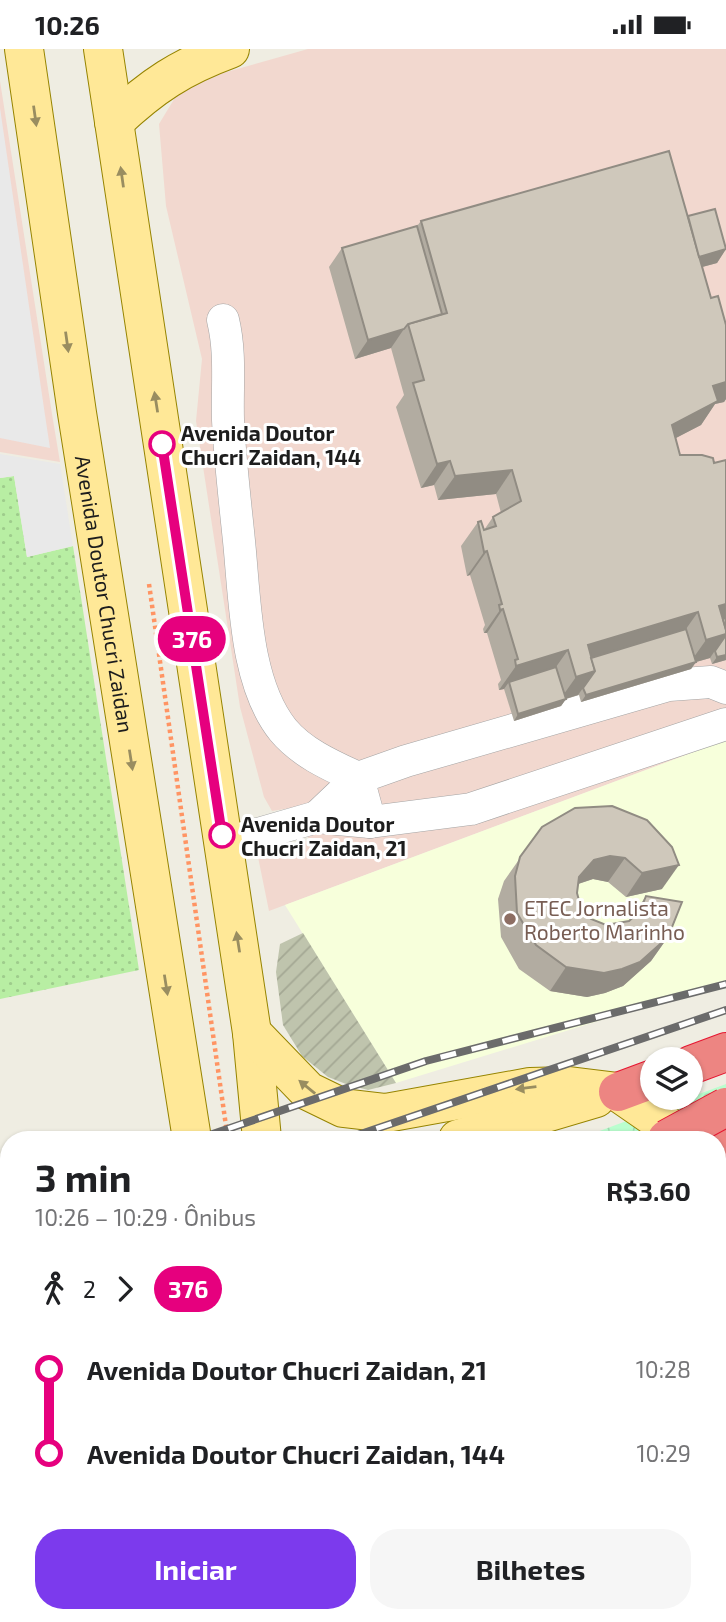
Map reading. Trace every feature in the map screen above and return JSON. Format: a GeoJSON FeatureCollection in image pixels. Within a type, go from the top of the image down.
{"type":"FeatureCollection","features":[{"type":"Feature","properties":{"kind":"highway"},"geometry":{"type":"LineString","coordinates":[[703,1061],[726,1052]]}},
{"type":"Feature","properties":{"kind":"highway"},"geometry":{"type":"LineString","coordinates":[[682,1131],[726,1107]]}},
{"type":"Feature","properties":{"kind":"main road","name":"Avenida Doutor Chucri Zaidan"},"geometry":{"type":"LineString","coordinates":[[24,49],[77,414],[189,1131]]}},
{"type":"Feature","properties":{"kind":"main road"},"geometry":{"type":"LineString","coordinates":[[103,49],[253,1033],[248,1131]]}},
{"type":"Feature","properties":{"kind":"main road"},"geometry":{"type":"LineString","coordinates":[[114,122],[148,90],[171,59],[230,49]]}},
{"type":"Feature","properties":{"kind":"main road"},"geometry":{"type":"LineString","coordinates":[[253,1033],[308,1091],[343,1108],[386,1113],[530,1087],[636,1085],[679,1131]]}},
{"type":"Feature","properties":{"kind":"main road"},"geometry":{"type":"LineString","coordinates":[[484,1131],[636,1085]]}},
{"type":"Feature","properties":{"kind":"street"},"geometry":{"type":"LineString","coordinates":[[223,320],[228,341],[231,465],[247,620],[259,684],[283,730],[301,747],[358,778],[370,821]]}},
{"type":"Feature","properties":{"kind":"street"},"geometry":{"type":"LineString","coordinates":[[317,817],[358,778],[406,761],[669,685],[711,682],[726,688]]}},
{"type":"Feature","properties":{"kind":"street"},"geometry":{"type":"LineString","coordinates":[[223,844],[317,817],[370,821],[471,809],[726,724]]}},
{"type":"Feature","properties":{"kind":"path"},"geometry":{"type":"LineString","coordinates":[[148,578],[247,1131]]}},
{"type":"Feature","properties":{"kind":"shaded area"},"geometry":{"type":"Polygon","coordinates":[[[308,49],[726,49],[726,740],[269,911],[258,857],[309,840],[297,807],[272,811],[264,797],[240,707],[196,421],[202,359],[166,206],[159,124],[176,96],[205,78],[308,49]]]}},
{"type":"Feature","properties":{"kind":"shaded area"},"geometry":{"type":"Polygon","coordinates":[[[0,81],[52,414],[60,462],[0,452],[0,81]]]}},
{"type":"Feature","properties":{"kind":"shaded area"},"geometry":{"type":"Polygon","coordinates":[[[0,108],[45,415],[50,448],[0,438],[0,108]]]}},
{"type":"Feature","properties":{"kind":"shaded area"},"geometry":{"type":"Polygon","coordinates":[[[0,454],[60,464],[73,546],[27,557],[14,476],[0,478],[0,454]]]}},
{"type":"Feature","properties":{"kind":"shaded area","name":"ETEC Jornalista Roberto Marinho"},"geometry":{"type":"Polygon","coordinates":[[[726,740],[726,982],[396,1083],[285,905],[726,740]]]}},
{"type":"Feature","properties":{"kind":"shaded area"},"geometry":{"type":"Polygon","coordinates":[[[303,933],[396,1083],[368,1090],[346,1084],[328,1077],[302,1056],[283,1025],[276,972],[280,944],[303,933]]]}},
{"type":"Feature","properties":{"kind":"green space"},"geometry":{"type":"Polygon","coordinates":[[[14,476],[27,557],[73,546],[139,970],[0,999],[0,478],[14,476]]]}},
{"type":"Feature","properties":{"kind":"green space"},"geometry":{"type":"Polygon","coordinates":[[[726,1084],[726,1131],[600,1131],[656,1110],[703,1110],[703,1093],[726,1084]]]}},
{"type":"Feature","properties":{"kind":"building"},"geometry":{"type":"Polygon","coordinates":[[[669,151],[711,298],[718,296],[726,325],[726,382],[713,386],[718,401],[672,425],[680,455],[702,455],[713,458],[714,463],[726,460],[726,604],[719,606],[726,634],[706,640],[698,612],[588,645],[595,671],[576,677],[568,650],[516,666],[515,660],[518,659],[503,609],[500,610],[499,605],[502,604],[487,551],[484,552],[478,522],[481,521],[484,530],[496,526],[493,517],[521,501],[512,470],[455,476],[450,461],[437,464],[413,383],[424,380],[408,324],[447,313],[421,221],[669,151]]]}},
{"type":"Feature","properties":{"kind":"building"},"geometry":{"type":"Polygon","coordinates":[[[715,209],[726,249],[699,257],[688,216],[715,209]]]}},
{"type":"Feature","properties":{"kind":"building"},"geometry":{"type":"Polygon","coordinates":[[[417,226],[442,314],[368,340],[342,248],[417,226]]]}},
{"type":"Feature","properties":{"kind":"building"},"geometry":{"type":"Polygon","coordinates":[[[686,629],[696,662],[586,695],[583,688],[595,671],[591,658],[686,629]]]}},
{"type":"Feature","properties":{"kind":"building"},"geometry":{"type":"Polygon","coordinates":[[[726,635],[726,655],[717,657],[715,651],[726,635]]]}},
{"type":"Feature","properties":{"kind":"building"},"geometry":{"type":"Polygon","coordinates":[[[556,667],[566,699],[518,714],[509,682],[556,667]]]}},
{"type":"Feature","properties":{"kind":"building"},"geometry":{"type":"Polygon","coordinates":[[[612,806],[647,820],[672,847],[679,865],[642,873],[625,858],[610,856],[594,860],[579,877],[577,893],[581,908],[591,919],[606,925],[629,921],[640,911],[646,896],[682,902],[668,937],[640,962],[604,973],[566,967],[536,945],[517,913],[515,876],[520,857],[542,827],[575,808],[612,806]]]}},
{"type":"Feature","properties":{"kind":"railway"},"geometry":{"type":"LineString","coordinates":[[221,1131],[426,1061],[726,984]]}},
{"type":"Feature","properties":{"kind":"railway"},"geometry":{"type":"LineString","coordinates":[[370,1131],[726,1010]]}},
{"type":"Feature","properties":{"kind":"bus line","name":"376"},"geometry":{"type":"LineString","coordinates":[[162,444],[222,835]]}},
{"type":"Feature","properties":{"kind":"place","name":"Avenida Doutor Chucri Zaidan, 144"},"geometry":{"type":"Point","coordinates":[162,444]}},
{"type":"Feature","properties":{"kind":"place","name":"Avenida Doutor Chucri Zaidan, 21"},"geometry":{"type":"Point","coordinates":[222,835]}},
{"type":"Feature","properties":{"kind":"place","name":"ETEC Jornalista Roberto Marinho"},"geometry":{"type":"Point","coordinates":[510,919]}}]}
